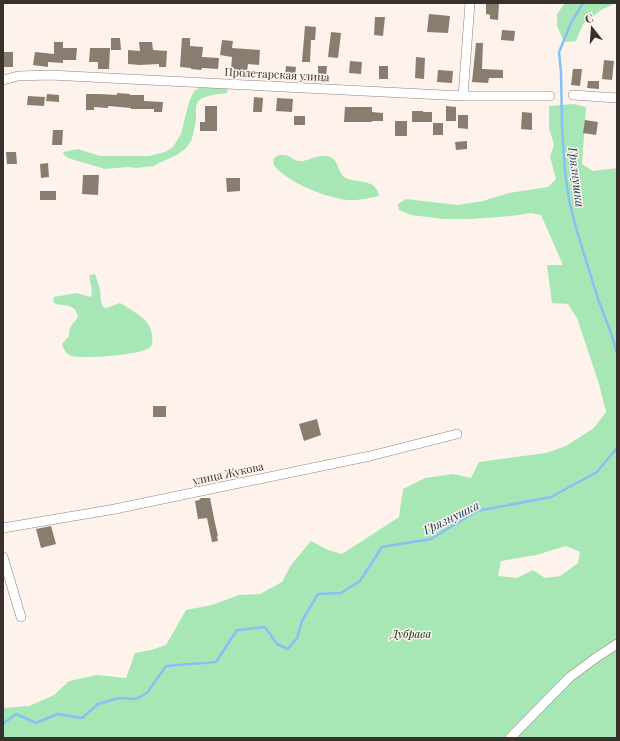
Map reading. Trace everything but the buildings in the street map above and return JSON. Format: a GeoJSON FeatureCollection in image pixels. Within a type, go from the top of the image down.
{"type":"FeatureCollection","features":[{"type":"Feature","properties":{"kind":"street"},"geometry":{"type":"LineString","coordinates":[[463,96],[470,3]]}},
{"type":"Feature","properties":{"kind":"street","name":"Пролетарская улица"},"geometry":{"type":"LineString","coordinates":[[3,80],[18,76],[50,75],[463,96],[550,96]]}},
{"type":"Feature","properties":{"kind":"street"},"geometry":{"type":"LineString","coordinates":[[573,95],[617,98]]}},
{"type":"Feature","properties":{"kind":"street","name":"улица Жукова"},"geometry":{"type":"LineString","coordinates":[[3,528],[115,509],[370,456],[457,434]]}},
{"type":"Feature","properties":{"kind":"street"},"geometry":{"type":"LineString","coordinates":[[3,557],[21,617]]}},
{"type":"Feature","properties":{"kind":"street"},"geometry":{"type":"LineString","coordinates":[[510,738],[570,677],[617,644]]}},
{"type":"Feature","properties":{"kind":"green space"},"geometry":{"type":"Polygon","coordinates":[[[565,3],[616,3],[601,10],[583,24],[576,41],[564,42],[557,26],[557,14],[565,3]]]}},
{"type":"Feature","properties":{"kind":"green space"},"geometry":{"type":"Polygon","coordinates":[[[215,86],[228,90],[227,93],[212,95],[198,101],[193,135],[186,148],[177,155],[154,166],[105,169],[68,158],[64,155],[63,152],[78,149],[100,156],[149,156],[165,152],[173,147],[181,134],[189,102],[194,91],[199,88],[215,86]]]}},
{"type":"Feature","properties":{"kind":"green space","name":"Дубрава"},"geometry":{"type":"Polygon","coordinates":[[[574,104],[586,107],[582,164],[593,171],[617,168],[617,738],[3,738],[3,708],[29,706],[54,695],[69,681],[97,675],[126,678],[135,653],[166,645],[186,610],[212,605],[239,595],[260,594],[282,582],[291,565],[311,541],[328,550],[342,554],[399,517],[403,489],[425,478],[453,474],[471,478],[479,462],[546,453],[566,446],[594,428],[606,412],[599,384],[577,318],[568,304],[552,303],[547,265],[563,265],[541,215],[531,213],[473,219],[444,219],[411,215],[399,210],[398,204],[406,199],[457,205],[483,201],[509,193],[548,187],[556,179],[550,157],[554,145],[549,128],[549,106],[574,104]],[[566,546],[536,555],[501,561],[498,576],[517,578],[533,570],[545,578],[560,576],[578,563],[580,552],[566,546]]]}},
{"type":"Feature","properties":{"kind":"green space"},"geometry":{"type":"Polygon","coordinates":[[[279,155],[285,155],[300,161],[321,156],[330,157],[335,161],[343,176],[351,180],[371,184],[377,190],[379,196],[359,200],[339,199],[307,188],[287,177],[273,164],[274,158],[279,155]]]}},
{"type":"Feature","properties":{"kind":"green space"},"geometry":{"type":"Polygon","coordinates":[[[95,274],[100,289],[103,307],[106,308],[120,303],[146,321],[151,332],[152,340],[152,345],[148,349],[122,355],[98,357],[78,357],[72,356],[66,352],[62,344],[69,336],[70,328],[78,317],[75,309],[69,306],[54,303],[54,297],[76,293],[91,297],[92,290],[90,275],[95,274]]]}},
{"type":"Feature","properties":{"kind":"waterway","name":"Грязнушка"},"geometry":{"type":"LineString","coordinates":[[583,3],[571,23],[559,52],[565,172],[569,200],[576,228],[598,299],[617,353]]}},
{"type":"Feature","properties":{"kind":"waterway","name":"Грязнушка"},"geometry":{"type":"LineString","coordinates":[[3,725],[16,714],[36,723],[58,714],[82,718],[98,704],[119,698],[136,699],[147,693],[166,666],[216,662],[237,630],[265,627],[277,644],[288,649],[297,638],[302,621],[318,594],[341,593],[360,581],[382,547],[431,539],[477,511],[551,497],[597,472],[617,448]]}}]}
